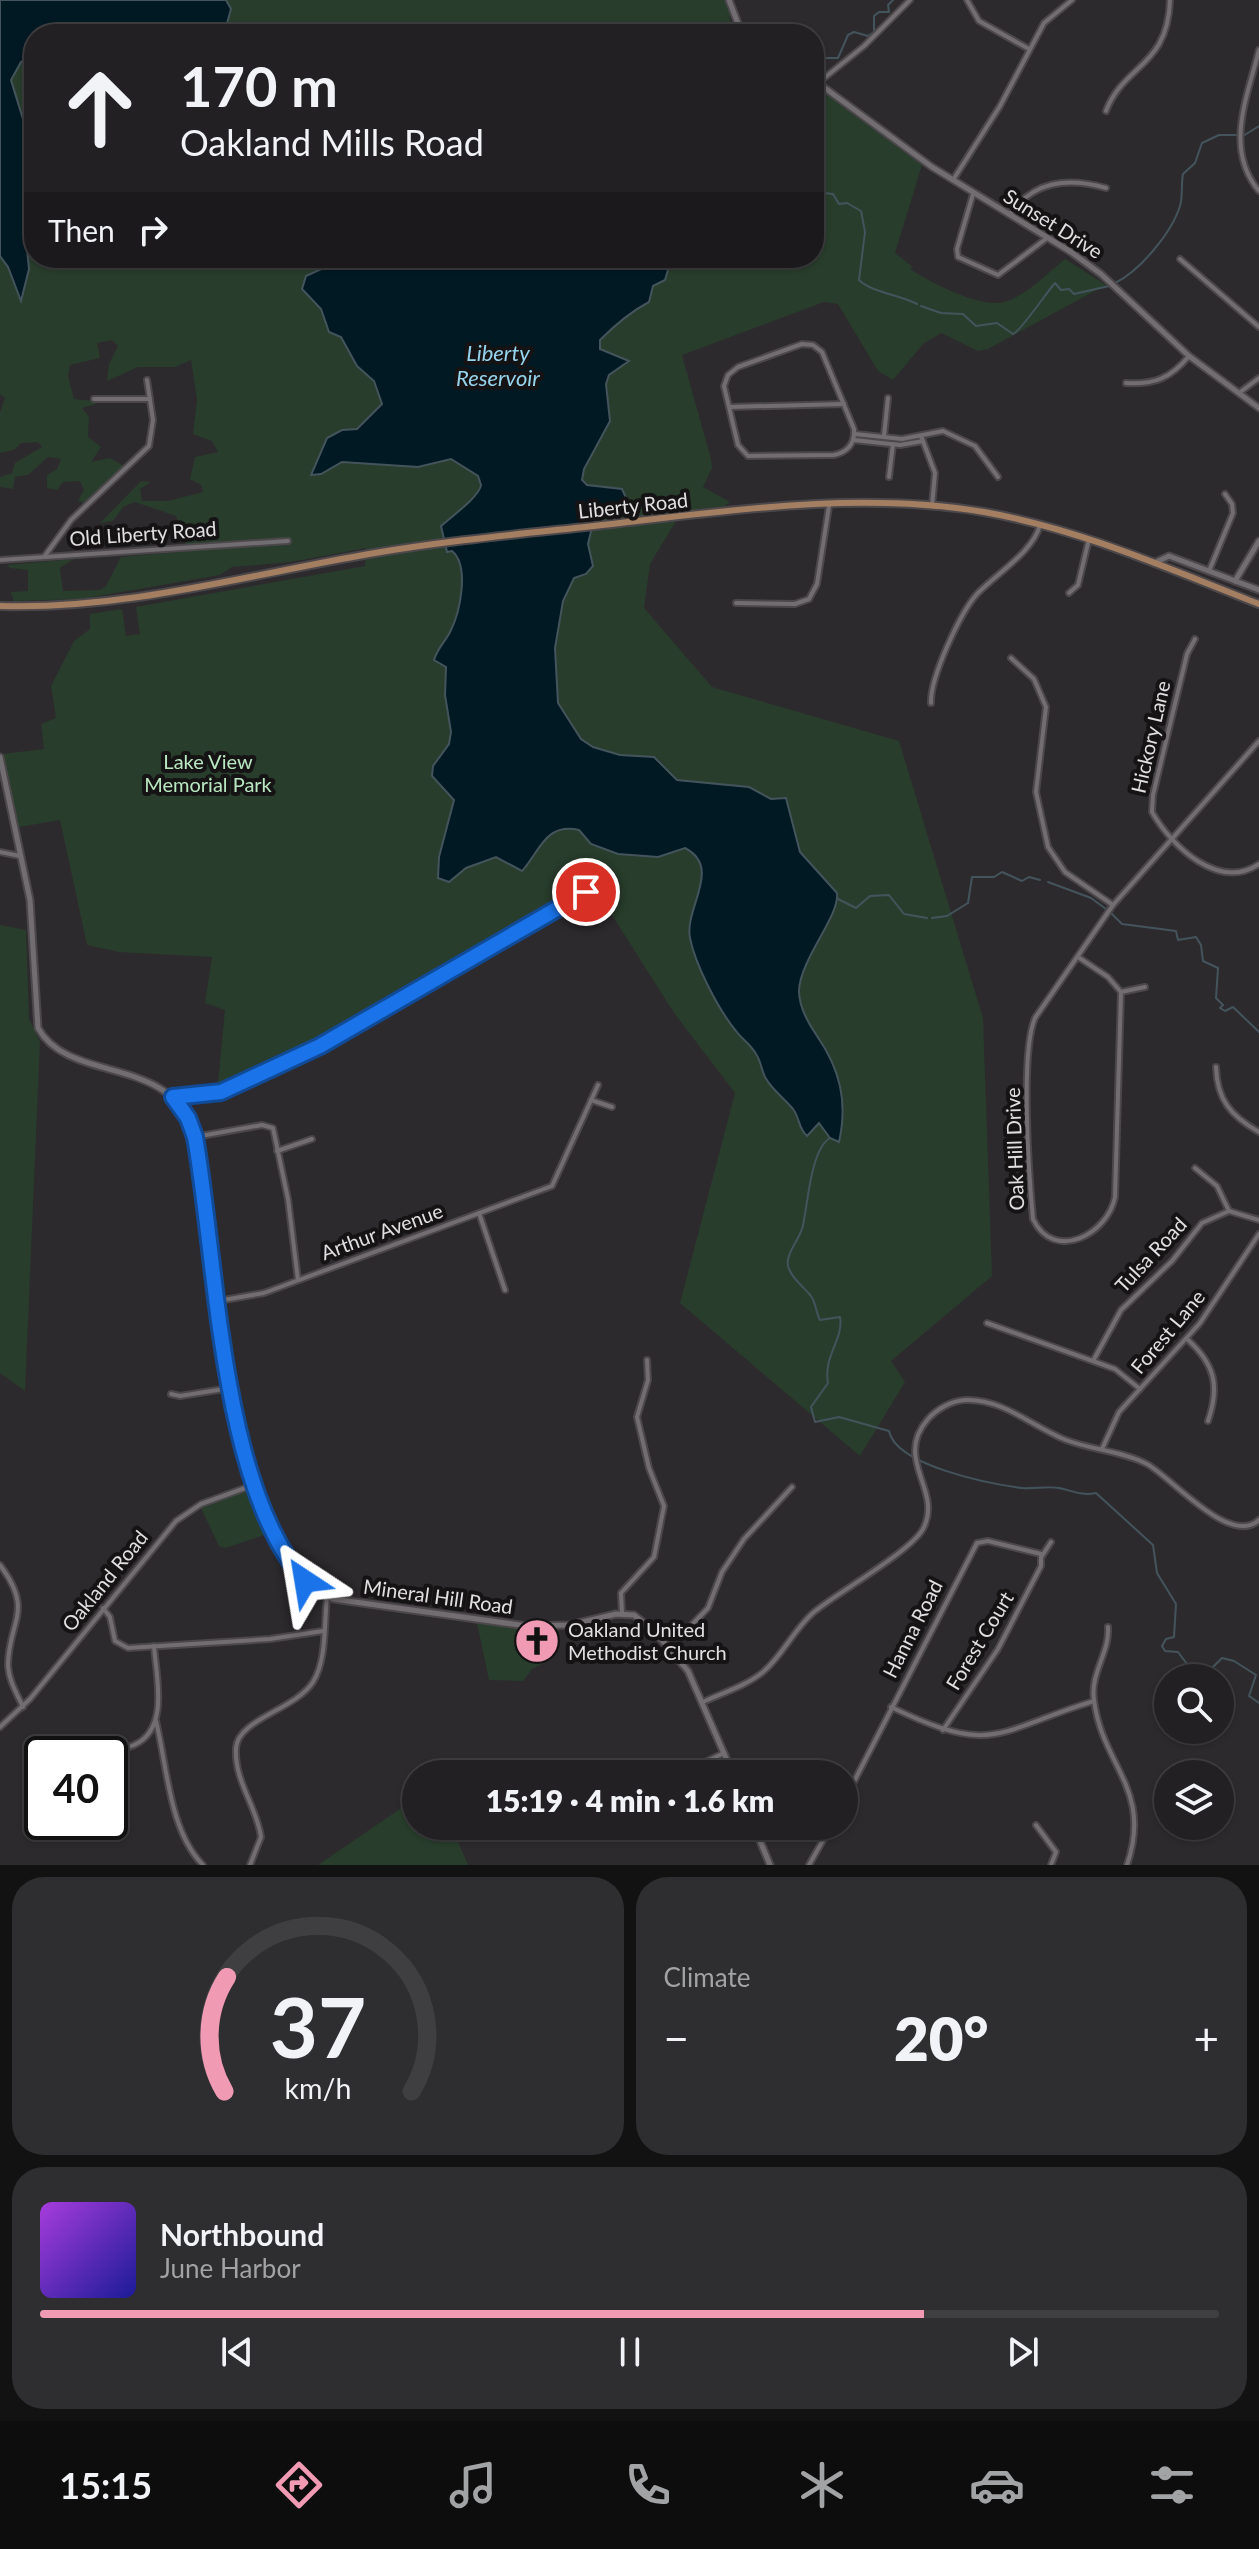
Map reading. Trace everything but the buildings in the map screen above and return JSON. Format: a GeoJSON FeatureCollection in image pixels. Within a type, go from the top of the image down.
{"type":"FeatureCollection","features":[{"type":"Feature","properties":{"kind":"main road","name":"Liberty Road"},"geometry":{"type":"LineString","coordinates":[[0,606],[104,600],[417,547],[729,511],[829,506],[932,506],[1040,525],[1089,539],[1259,604]]}},
{"type":"Feature","properties":{"kind":"street"},"geometry":{"type":"LineString","coordinates":[[729,0],[738,24]]}},
{"type":"Feature","properties":{"kind":"street"},"geometry":{"type":"LineString","coordinates":[[824,76],[864,46],[910,0]]}},
{"type":"Feature","properties":{"kind":"street"},"geometry":{"type":"LineString","coordinates":[[967,0],[979,21],[1029,49]]}},
{"type":"Feature","properties":{"kind":"street"},"geometry":{"type":"LineString","coordinates":[[953,181],[1000,106],[1044,23],[1072,0]]}},
{"type":"Feature","properties":{"kind":"street"},"geometry":{"type":"LineString","coordinates":[[1106,111],[1112,99],[1156,51],[1168,24],[1170,0]]}},
{"type":"Feature","properties":{"kind":"street"},"geometry":{"type":"LineString","coordinates":[[1259,50],[1238,149],[1242,167],[1259,191]]}},
{"type":"Feature","properties":{"kind":"street","name":"Sunset Drive"},"geometry":{"type":"LineString","coordinates":[[824,88],[953,181],[1101,274],[1189,356],[1259,408]]}},
{"type":"Feature","properties":{"kind":"street"},"geometry":{"type":"LineString","coordinates":[[1010,214],[1026,195],[1043,186],[1084,183],[1106,188]]}},
{"type":"Feature","properties":{"kind":"street"},"geometry":{"type":"LineString","coordinates":[[973,194],[957,249],[958,257],[964,262],[998,275],[1047,238]]}},
{"type":"Feature","properties":{"kind":"street"},"geometry":{"type":"LineString","coordinates":[[1180,259],[1259,327]]}},
{"type":"Feature","properties":{"kind":"street"},"geometry":{"type":"LineString","coordinates":[[802,344],[813,345],[822,352],[854,437],[846,451],[834,455],[753,457],[738,445],[729,407],[724,386],[732,370],[802,344]]}},
{"type":"Feature","properties":{"kind":"street"},"geometry":{"type":"LineString","coordinates":[[1126,383],[1162,380],[1178,369],[1189,356]]}},
{"type":"Feature","properties":{"kind":"street"},"geometry":{"type":"LineString","coordinates":[[1239,393],[1259,378]]}},
{"type":"Feature","properties":{"kind":"street"},"geometry":{"type":"LineString","coordinates":[[44,557],[71,520],[149,446],[153,420],[147,380]]}},
{"type":"Feature","properties":{"kind":"street"},"geometry":{"type":"LineString","coordinates":[[883,440],[888,398]]}},
{"type":"Feature","properties":{"kind":"street"},"geometry":{"type":"LineString","coordinates":[[94,399],[150,399]]}},
{"type":"Feature","properties":{"kind":"street"},"geometry":{"type":"LineString","coordinates":[[729,407],[844,404]]}},
{"type":"Feature","properties":{"kind":"street"},"geometry":{"type":"LineString","coordinates":[[883,440],[893,444],[943,431],[967,442],[983,454],[998,477]]}},
{"type":"Feature","properties":{"kind":"street"},"geometry":{"type":"LineString","coordinates":[[854,437],[883,440],[922,438]]}},
{"type":"Feature","properties":{"kind":"street"},"geometry":{"type":"LineString","coordinates":[[922,438],[935,473],[932,506]]}},
{"type":"Feature","properties":{"kind":"street"},"geometry":{"type":"LineString","coordinates":[[889,477],[893,444],[897,439]]}},
{"type":"Feature","properties":{"kind":"street"},"geometry":{"type":"LineString","coordinates":[[1209,571],[1233,513],[1232,504],[1225,494]]}},
{"type":"Feature","properties":{"kind":"street"},"geometry":{"type":"LineString","coordinates":[[736,603],[795,604],[809,599],[817,584],[829,506]]}},
{"type":"Feature","properties":{"kind":"street"},"geometry":{"type":"LineString","coordinates":[[931,703],[933,680],[970,603],[1027,545],[1040,525]]}},
{"type":"Feature","properties":{"kind":"street"},"geometry":{"type":"LineString","coordinates":[[1069,593],[1078,585],[1089,539]]}},
{"type":"Feature","properties":{"kind":"street","name":"Old Liberty Road"},"geometry":{"type":"LineString","coordinates":[[0,560],[288,541]]}},
{"type":"Feature","properties":{"kind":"street"},"geometry":{"type":"LineString","coordinates":[[1235,581],[1259,541]]}},
{"type":"Feature","properties":{"kind":"street"},"geometry":{"type":"LineString","coordinates":[[1154,563],[1169,556],[1259,590]]}},
{"type":"Feature","properties":{"kind":"street","name":"Hickory Lane"},"geometry":{"type":"LineString","coordinates":[[1195,639],[1185,664],[1151,806],[1158,822],[1172,837],[1215,872],[1236,874],[1259,864]]}},
{"type":"Feature","properties":{"kind":"street"},"geometry":{"type":"LineString","coordinates":[[1011,658],[1034,679],[1046,707],[1036,792],[1048,847],[1065,872],[1113,905]]}},
{"type":"Feature","properties":{"kind":"street","name":"Oak Hill Drive"},"geometry":{"type":"LineString","coordinates":[[1121,992],[1113,1207],[1091,1232],[1075,1241],[1060,1242],[1040,1231],[1033,1219],[1027,1043],[1035,1018],[1113,905],[1259,741]]}},
{"type":"Feature","properties":{"kind":"street"},"geometry":{"type":"LineString","coordinates":[[0,757],[23,856],[33,925],[35,1013],[40,1031],[60,1050],[150,1083],[173,1097],[188,1118],[195,1137],[236,1427],[270,1522],[293,1565],[308,1585],[327,1597],[317,1672],[307,1689],[288,1707],[246,1728],[238,1736],[237,1764],[261,1837],[250,1865]]}},
{"type":"Feature","properties":{"kind":"street"},"geometry":{"type":"LineString","coordinates":[[0,802],[10,801]]}},
{"type":"Feature","properties":{"kind":"street"},"geometry":{"type":"LineString","coordinates":[[0,852],[23,856]]}},
{"type":"Feature","properties":{"kind":"street"},"geometry":{"type":"LineString","coordinates":[[173,1097],[221,1092],[320,1046],[586,892]]}},
{"type":"Feature","properties":{"kind":"street"},"geometry":{"type":"LineString","coordinates":[[1078,957],[1108,977],[1121,992],[1145,987]]}},
{"type":"Feature","properties":{"kind":"street"},"geometry":{"type":"LineString","coordinates":[[1216,1067],[1222,1100],[1230,1112],[1259,1132]]}},
{"type":"Feature","properties":{"kind":"street"},"geometry":{"type":"LineString","coordinates":[[598,1085],[591,1100],[612,1107]]}},
{"type":"Feature","properties":{"kind":"street","name":"Arthur Avenue"},"geometry":{"type":"LineString","coordinates":[[218,1301],[257,1296],[554,1183],[591,1100]]}},
{"type":"Feature","properties":{"kind":"street"},"geometry":{"type":"LineString","coordinates":[[195,1137],[268,1125],[274,1130],[288,1199],[299,1280]]}},
{"type":"Feature","properties":{"kind":"street"},"geometry":{"type":"LineString","coordinates":[[277,1151],[312,1139]]}},
{"type":"Feature","properties":{"kind":"street"},"geometry":{"type":"LineString","coordinates":[[1195,1168],[1217,1186],[1229,1211],[1259,1220]]}},
{"type":"Feature","properties":{"kind":"street","name":"Tulsa Road"},"geometry":{"type":"LineString","coordinates":[[1093,1361],[1121,1310],[1172,1261],[1202,1223],[1229,1211]]}},
{"type":"Feature","properties":{"kind":"street"},"geometry":{"type":"LineString","coordinates":[[479,1213],[505,1290]]}},
{"type":"Feature","properties":{"kind":"street","name":"Forest Lane"},"geometry":{"type":"LineString","coordinates":[[1102,1449],[1119,1412],[1187,1339],[1259,1234]]}},
{"type":"Feature","properties":{"kind":"street"},"geometry":{"type":"LineString","coordinates":[[987,1323],[1121,1372],[1140,1389]]}},
{"type":"Feature","properties":{"kind":"street"},"geometry":{"type":"LineString","coordinates":[[1187,1339],[1204,1355],[1215,1377],[1214,1401],[1208,1421]]}},
{"type":"Feature","properties":{"kind":"street"},"geometry":{"type":"LineString","coordinates":[[647,1360],[648,1380],[637,1417],[646,1459],[664,1506],[654,1557],[621,1593],[622,1613],[642,1619],[688,1671],[727,1760]]}},
{"type":"Feature","properties":{"kind":"street"},"geometry":{"type":"LineString","coordinates":[[171,1394],[180,1396],[230,1388]]}},
{"type":"Feature","properties":{"kind":"street"},"geometry":{"type":"LineString","coordinates":[[703,1702],[762,1673],[813,1612],[920,1536],[930,1506],[915,1463],[918,1432],[933,1414],[949,1404],[967,1400],[992,1403],[1053,1435],[1149,1465],[1193,1503],[1235,1525],[1245,1527],[1259,1520]]}},
{"type":"Feature","properties":{"kind":"street","name":"Oakland Road"},"geometry":{"type":"LineString","coordinates":[[0,1727],[23,1707],[103,1608],[186,1513],[205,1502],[256,1484]]}},
{"type":"Feature","properties":{"kind":"street"},"geometry":{"type":"LineString","coordinates":[[663,1641],[671,1635],[685,1632],[708,1608],[717,1581],[744,1539],[792,1487]]}},
{"type":"Feature","properties":{"kind":"street","name":"Hanna Road"},"geometry":{"type":"LineString","coordinates":[[858,1773],[977,1543],[983,1540],[1014,1546],[1042,1556]]}},
{"type":"Feature","properties":{"kind":"street"},"geometry":{"type":"LineString","coordinates":[[1042,1556],[1051,1542]]}},
{"type":"Feature","properties":{"kind":"street","name":"Forest Court"},"geometry":{"type":"LineString","coordinates":[[943,1730],[998,1649],[1041,1566],[1042,1556]]}},
{"type":"Feature","properties":{"kind":"street"},"geometry":{"type":"LineString","coordinates":[[0,1565],[12,1583],[18,1603],[18,1623],[8,1664],[11,1680],[23,1707]]}},
{"type":"Feature","properties":{"kind":"street","name":"Mineral Hill Road"},"geometry":{"type":"LineString","coordinates":[[327,1597],[527,1626],[577,1624],[622,1613]]}},
{"type":"Feature","properties":{"kind":"street"},"geometry":{"type":"LineString","coordinates":[[103,1608],[110,1617],[118,1645],[154,1646],[270,1639],[323,1631]]}},
{"type":"Feature","properties":{"kind":"street"},"geometry":{"type":"LineString","coordinates":[[1108,1627],[1096,1674],[1094,1701],[1135,1811],[1136,1836],[1127,1865]]}},
{"type":"Feature","properties":{"kind":"street"},"geometry":{"type":"LineString","coordinates":[[154,1646],[156,1721],[179,1818],[193,1852],[203,1865]]}},
{"type":"Feature","properties":{"kind":"street"},"geometry":{"type":"LineString","coordinates":[[891,1707],[943,1730],[966,1736],[996,1736],[1094,1701]]}},
{"type":"Feature","properties":{"kind":"street"},"geometry":{"type":"LineString","coordinates":[[128,1746],[141,1741],[156,1721]]}},
{"type":"Feature","properties":{"kind":"street"},"geometry":{"type":"LineString","coordinates":[[709,1760],[724,1753]]}},
{"type":"Feature","properties":{"kind":"street"},"geometry":{"type":"LineString","coordinates":[[1036,1825],[1056,1852],[1051,1865]]}},
{"type":"Feature","properties":{"kind":"street"},"geometry":{"type":"LineString","coordinates":[[760,1840],[770,1865]]}},
{"type":"Feature","properties":{"kind":"street"},"geometry":{"type":"LineString","coordinates":[[809,1865],[823,1840]]}},
{"type":"Feature","properties":{"kind":"green space","name":"Lake View Memorial Park"},"geometry":{"type":"Polygon","coordinates":[[[0,0],[728,0],[732,24],[24,24],[24,268],[824,268],[824,92],[922,165],[895,253],[913,267],[910,269],[952,291],[976,300],[997,303],[1015,298],[1065,259],[1106,285],[988,349],[978,351],[941,333],[923,344],[893,380],[878,371],[838,304],[824,302],[682,355],[711,459],[712,468],[703,487],[730,502],[725,506],[682,511],[650,564],[644,608],[712,687],[899,741],[983,1018],[992,1276],[891,1361],[905,1382],[860,1456],[680,1303],[735,1093],[674,1013],[593,885],[328,1045],[217,1094],[225,1010],[205,1003],[212,957],[119,952],[87,945],[60,820],[19,827],[2,754],[44,749],[41,724],[56,718],[51,686],[74,641],[90,629],[90,614],[122,609],[126,636],[140,634],[136,607],[365,566],[366,548],[291,562],[232,567],[220,575],[81,599],[14,601],[11,592],[28,591],[28,570],[7,565],[74,559],[60,568],[63,591],[100,590],[106,586],[121,557],[212,549],[211,543],[186,545],[176,516],[135,502],[123,507],[113,521],[100,523],[141,481],[151,482],[140,489],[142,501],[168,501],[203,492],[201,485],[190,479],[195,457],[218,452],[212,441],[193,434],[197,400],[191,360],[175,367],[138,367],[107,381],[109,364],[118,346],[112,340],[97,343],[100,358],[70,365],[68,376],[74,399],[95,401],[96,404],[82,408],[89,417],[88,437],[101,447],[91,462],[110,458],[124,466],[84,503],[78,501],[84,490],[80,481],[63,482],[57,490],[47,488],[47,475],[57,469],[61,459],[48,457],[28,475],[15,477],[13,489],[0,487],[0,477],[12,473],[15,463],[42,447],[38,442],[21,443],[14,450],[0,453],[0,412],[5,398],[0,394],[0,0]]]}},
{"type":"Feature","properties":{"kind":"green space"},"geometry":{"type":"Polygon","coordinates":[[[0,925],[26,930],[29,1019],[40,1042],[25,1391],[0,1373],[0,925]]]}},
{"type":"Feature","properties":{"kind":"green space"},"geometry":{"type":"Polygon","coordinates":[[[248,1489],[255,1492],[270,1533],[225,1548],[219,1546],[200,1506],[248,1489]]]}},
{"type":"Feature","properties":{"kind":"green space"},"geometry":{"type":"Polygon","coordinates":[[[477,1623],[529,1631],[531,1649],[546,1647],[548,1661],[532,1669],[523,1681],[489,1680],[477,1623]]]}},
{"type":"Feature","properties":{"kind":"green space"},"geometry":{"type":"Polygon","coordinates":[[[402,1808],[402,1840],[457,1840],[468,1865],[318,1865],[402,1808]]]}},
{"type":"Feature","properties":{"kind":"water"},"geometry":{"type":"Polygon","coordinates":[[[0,0],[226,0],[231,9],[227,24],[24,24],[24,60],[11,80],[24,120],[24,268],[29,269],[21,301],[8,267],[0,256],[0,0]]]}},
{"type":"Feature","properties":{"kind":"water","name":"Liberty Reservoir"},"geometry":{"type":"Polygon","coordinates":[[[324,268],[668,270],[665,280],[653,286],[649,302],[623,319],[600,340],[600,349],[629,361],[609,375],[606,384],[610,421],[584,469],[582,480],[587,485],[622,489],[628,502],[595,515],[588,544],[593,566],[586,574],[574,578],[563,601],[555,648],[558,703],[581,739],[593,747],[620,755],[654,757],[677,780],[749,787],[771,799],[786,798],[800,852],[837,893],[832,914],[806,965],[799,991],[805,1015],[825,1048],[840,1086],[843,1113],[839,1142],[830,1138],[819,1123],[807,1136],[804,1133],[795,1112],[768,1082],[756,1054],[729,1022],[708,986],[690,938],[692,914],[702,877],[701,866],[696,856],[685,848],[658,857],[618,854],[591,844],[579,830],[558,830],[544,841],[522,871],[496,857],[466,868],[449,882],[438,878],[439,857],[454,800],[432,776],[433,766],[449,744],[451,732],[445,695],[446,667],[434,660],[454,624],[462,590],[461,567],[452,551],[447,552],[441,526],[471,500],[481,485],[478,476],[451,459],[418,467],[342,462],[321,474],[311,475],[327,438],[342,430],[357,429],[382,404],[374,381],[357,366],[341,337],[329,332],[321,309],[302,289],[306,276],[324,268]]]}},
{"type":"Feature","properties":{"kind":"waterway"},"geometry":{"type":"LineString","coordinates":[[824,60],[838,58],[848,35],[854,32],[868,36],[874,32],[874,16],[879,12],[889,12],[888,5],[893,0]]}},
{"type":"Feature","properties":{"kind":"waterway"},"geometry":{"type":"LineString","coordinates":[[1243,136],[1259,126]]}},
{"type":"Feature","properties":{"kind":"waterway"},"geometry":{"type":"LineString","coordinates":[[1115,283],[1135,270],[1170,227],[1180,206],[1183,174],[1195,163],[1202,143],[1219,135],[1236,135]]}},
{"type":"Feature","properties":{"kind":"waterway"},"geometry":{"type":"LineString","coordinates":[[824,193],[833,194],[839,204],[847,203],[861,211],[865,232],[859,280],[871,288],[917,304]]}},
{"type":"Feature","properties":{"kind":"waterway"},"geometry":{"type":"LineString","coordinates":[[921,306],[941,313],[963,314],[976,326],[997,323],[1013,334],[1055,283],[1061,290],[1069,289],[1074,294],[1109,286]]}},
{"type":"Feature","properties":{"kind":"waterway"},"geometry":{"type":"LineString","coordinates":[[932,918],[947,916],[968,903],[972,877],[994,877],[1002,872],[1022,881],[1029,877],[1040,880]]}},
{"type":"Feature","properties":{"kind":"waterway"},"geometry":{"type":"LineString","coordinates":[[1048,882],[1091,898],[1106,909]]}},
{"type":"Feature","properties":{"kind":"waterway"},"geometry":{"type":"LineString","coordinates":[[838,899],[856,908],[870,896],[889,895],[904,914],[927,918]]}},
{"type":"Feature","properties":{"kind":"waterway"},"geometry":{"type":"LineString","coordinates":[[1111,913],[1122,924],[1176,931],[1178,940],[1196,937],[1201,945],[1203,961],[1218,968],[1216,998],[1223,1005],[1220,1008],[1225,1011],[1233,1007],[1259,1032]]}},
{"type":"Feature","properties":{"kind":"waterway"},"geometry":{"type":"LineString","coordinates":[[830,1138],[814,1164],[802,1230],[788,1261],[792,1274],[813,1299],[820,1320],[840,1317],[839,1333],[828,1364],[828,1383],[811,1407],[815,1422],[839,1417],[889,1431],[895,1443],[908,1454],[968,1477],[1022,1488],[1055,1487],[1082,1494],[1096,1493],[1153,1545],[1157,1573],[1176,1604],[1174,1637],[1166,1639],[1162,1646],[1165,1651],[1178,1652],[1190,1668],[1206,1674],[1222,1658],[1234,1661],[1256,1675],[1249,1696],[1259,1703]]}},
{"type":"Feature","properties":{"kind":"place","name":"Oakland United Methodist Church"},"geometry":{"type":"Point","coordinates":[537,1641]}},
{"type":"Feature","properties":{"kind":"route"},"geometry":{"type":"LineString","coordinates":[[305,1581],[270,1522],[236,1427],[195,1137],[193,1127],[173,1097],[221,1092],[327,1043],[356,1024],[440,980],[478,954],[501,944],[586,892]]}}]}
